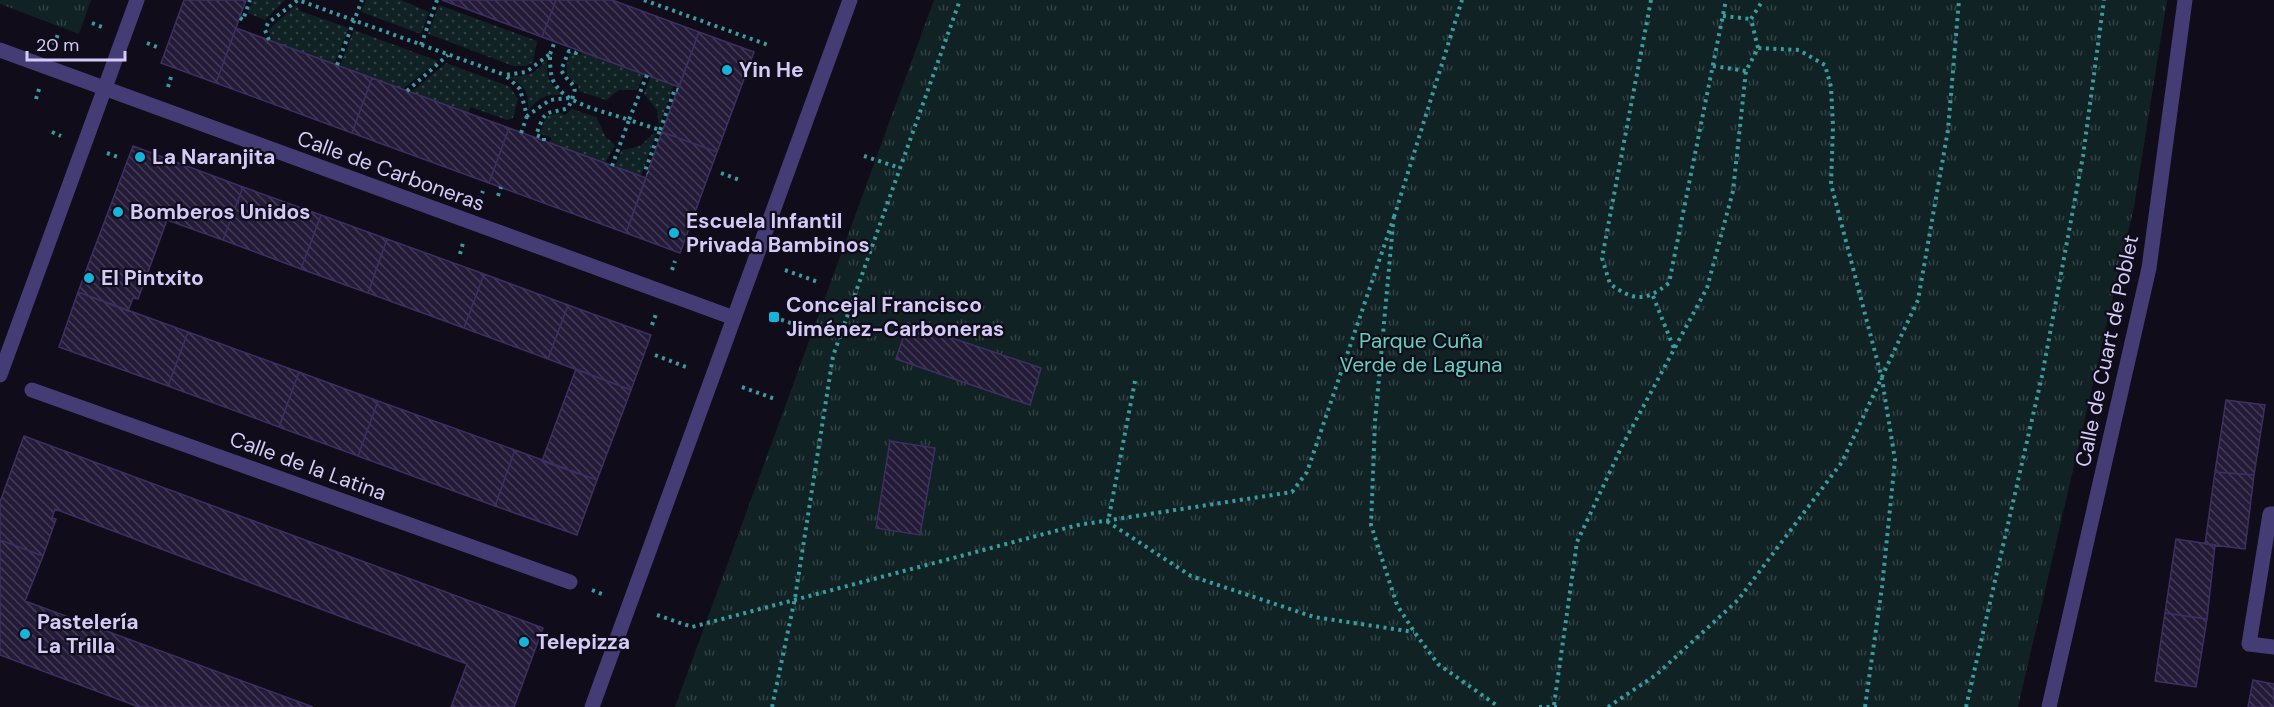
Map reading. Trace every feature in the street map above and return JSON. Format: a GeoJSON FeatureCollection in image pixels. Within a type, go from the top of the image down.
{"type":"FeatureCollection","features":[{"type":"Feature","properties":{"kind":"street"},"geometry":{"type":"LineString","coordinates":[[0,375],[137,0]]}},
{"type":"Feature","properties":{"kind":"street"},"geometry":{"type":"LineString","coordinates":[[592,707],[850,0]]}},
{"type":"Feature","properties":{"kind":"street","name":"Calle de Cuart de Poblet"},"geometry":{"type":"LineString","coordinates":[[2049,707],[2149,268],[2185,0]]}},
{"type":"Feature","properties":{"kind":"street","name":"Calle de Carboneras"},"geometry":{"type":"LineString","coordinates":[[0,50],[734,318]]}},
{"type":"Feature","properties":{"kind":"street","name":"Calle de la Latina"},"geometry":{"type":"LineString","coordinates":[[32,390],[570,582]]}},
{"type":"Feature","properties":{"kind":"street"},"geometry":{"type":"LineString","coordinates":[[2274,514],[2270,514],[2249,644],[2274,647]]}},
{"type":"Feature","properties":{"kind":"path"},"geometry":{"type":"LineString","coordinates":[[240,18],[243,20],[250,0]]}},
{"type":"Feature","properties":{"kind":"path"},"geometry":{"type":"LineString","coordinates":[[269,40],[266,30],[268,23],[298,0],[505,75],[520,89],[527,116],[521,133]]}},
{"type":"Feature","properties":{"kind":"path"},"geometry":{"type":"LineString","coordinates":[[337,65],[362,0]]}},
{"type":"Feature","properties":{"kind":"path"},"geometry":{"type":"LineString","coordinates":[[421,45],[437,0]]}},
{"type":"Feature","properties":{"kind":"path"},"geometry":{"type":"LineString","coordinates":[[644,0],[768,45]]}},
{"type":"Feature","properties":{"kind":"path"},"geometry":{"type":"LineString","coordinates":[[772,707],[795,598],[832,356],[960,0]]}},
{"type":"Feature","properties":{"kind":"path"},"geometry":{"type":"LineString","coordinates":[[657,615],[692,627],[1078,525],[1292,492],[1307,472],[1394,217],[1462,0]]}},
{"type":"Feature","properties":{"kind":"path"},"geometry":{"type":"LineString","coordinates":[[1651,0],[1602,258],[1610,284],[1629,297],[1653,296],[1669,283],[1726,0]]}},
{"type":"Feature","properties":{"kind":"path"},"geometry":{"type":"LineString","coordinates":[[1554,705],[1577,542],[1622,446],[1707,288],[1733,191],[1746,71],[1758,48],[1751,19],[1763,0]]}},
{"type":"Feature","properties":{"kind":"path"},"geometry":{"type":"LineString","coordinates":[[1608,707],[1656,675],[1738,600],[1842,462],[1918,300],[1948,130],[1959,0]]}},
{"type":"Feature","properties":{"kind":"path"},"geometry":{"type":"LineString","coordinates":[[1966,707],[2042,376],[2084,156],[2104,0]]}},
{"type":"Feature","properties":{"kind":"path"},"geometry":{"type":"LineString","coordinates":[[1723,16],[1751,19]]}},
{"type":"Feature","properties":{"kind":"path"},"geometry":{"type":"LineString","coordinates":[[555,41],[550,54],[551,75],[555,84],[571,99]]}},
{"type":"Feature","properties":{"kind":"path"},"geometry":{"type":"LineString","coordinates":[[1758,48],[1799,50],[1825,65],[1831,87],[1833,126],[1831,184],[1882,379],[1894,460],[1882,587],[1865,707]]}},
{"type":"Feature","properties":{"kind":"path"},"geometry":{"type":"LineString","coordinates":[[544,141],[544,138],[536,135],[543,116],[549,111],[568,108],[576,89],[561,70],[569,51],[576,53],[577,50]]}},
{"type":"Feature","properties":{"kind":"path"},"geometry":{"type":"LineString","coordinates":[[505,75],[526,72],[550,54]]}},
{"type":"Feature","properties":{"kind":"path"},"geometry":{"type":"LineString","coordinates":[[407,91],[448,55]]}},
{"type":"Feature","properties":{"kind":"path"},"geometry":{"type":"LineString","coordinates":[[1713,66],[1746,71]]}},
{"type":"Feature","properties":{"kind":"path"},"geometry":{"type":"LineString","coordinates":[[612,166],[647,75]]}},
{"type":"Feature","properties":{"kind":"path"},"geometry":{"type":"LineString","coordinates":[[648,173],[645,171],[675,89],[678,90]]}},
{"type":"Feature","properties":{"kind":"path"},"geometry":{"type":"LineString","coordinates":[[527,116],[550,100],[571,99],[660,130]]}},
{"type":"Feature","properties":{"kind":"path"},"geometry":{"type":"LineString","coordinates":[[864,156],[900,168]]}},
{"type":"Feature","properties":{"kind":"path"},"geometry":{"type":"LineString","coordinates":[[721,173],[742,181]]}},
{"type":"Feature","properties":{"kind":"path"},"geometry":{"type":"LineString","coordinates":[[498,196],[501,187]]}},
{"type":"Feature","properties":{"kind":"path"},"geometry":{"type":"LineString","coordinates":[[1394,217],[1375,422],[1371,525],[1397,606],[1415,633],[1438,664],[1499,707]]}},
{"type":"Feature","properties":{"kind":"path"},"geometry":{"type":"LineString","coordinates":[[696,238],[729,250]]}},
{"type":"Feature","properties":{"kind":"path"},"geometry":{"type":"LineString","coordinates":[[784,270],[818,282]]}},
{"type":"Feature","properties":{"kind":"path"},"geometry":{"type":"LineString","coordinates":[[1653,296],[1675,351]]}},
{"type":"Feature","properties":{"kind":"path"},"geometry":{"type":"LineString","coordinates":[[774,317],[802,327]]}},
{"type":"Feature","properties":{"kind":"path"},"geometry":{"type":"LineString","coordinates":[[654,355],[686,367]]}},
{"type":"Feature","properties":{"kind":"path"},"geometry":{"type":"LineString","coordinates":[[1108,522],[1135,381]]}},
{"type":"Feature","properties":{"kind":"path"},"geometry":{"type":"LineString","coordinates":[[742,387],[775,399]]}},
{"type":"Feature","properties":{"kind":"path"},"geometry":{"type":"LineString","coordinates":[[1108,522],[1191,576],[1314,617],[1415,633]]}},
{"type":"Feature","properties":{"kind":"path"},"geometry":{"type":"LineString","coordinates":[[1539,707],[1554,705],[1560,707]]}},
{"type":"Feature","properties":{"kind":"green space"},"geometry":{"type":"Polygon","coordinates":[[[0,0],[91,0],[79,34],[0,4],[0,0]]]}},
{"type":"Feature","properties":{"kind":"green space"},"geometry":{"type":"Polygon","coordinates":[[[253,0],[285,0],[265,20],[248,13],[253,0]]]}},
{"type":"Feature","properties":{"kind":"green space"},"geometry":{"type":"Polygon","coordinates":[[[366,0],[401,0],[429,12],[421,34],[361,12],[366,0]]]}},
{"type":"Feature","properties":{"kind":"green space","name":"Parque Cuña Verde de Laguna"},"geometry":{"type":"Polygon","coordinates":[[[934,0],[2167,0],[2134,207],[2018,707],[675,707],[934,0]]]}},
{"type":"Feature","properties":{"kind":"green space"},"geometry":{"type":"Polygon","coordinates":[[[296,5],[300,11],[349,28],[334,64],[273,42],[268,30],[296,5]]]}},
{"type":"Feature","properties":{"kind":"green space"},"geometry":{"type":"Polygon","coordinates":[[[439,5],[537,41],[533,62],[526,66],[513,66],[428,34],[439,5]]]}},
{"type":"Feature","properties":{"kind":"green space"},"geometry":{"type":"Polygon","coordinates":[[[354,30],[438,61],[403,89],[340,66],[354,30]]]}},
{"type":"Feature","properties":{"kind":"green space"},"geometry":{"type":"Polygon","coordinates":[[[571,52],[580,55],[582,52],[644,74],[637,90],[619,90],[606,100],[579,91],[578,85],[570,78],[567,71],[571,52]]]}},
{"type":"Feature","properties":{"kind":"green space"},"geometry":{"type":"Polygon","coordinates":[[[547,58],[550,80],[555,88],[565,95],[544,97],[528,111],[525,91],[510,77],[532,73],[547,58]]]}},
{"type":"Feature","properties":{"kind":"green space"},"geometry":{"type":"Polygon","coordinates":[[[446,63],[510,87],[518,99],[513,118],[507,120],[471,107],[468,113],[411,92],[446,63]]]}},
{"type":"Feature","properties":{"kind":"green space"},"geometry":{"type":"Polygon","coordinates":[[[651,76],[674,85],[659,126],[657,110],[644,94],[651,76]]]}},
{"type":"Feature","properties":{"kind":"green space"},"geometry":{"type":"Polygon","coordinates":[[[572,109],[596,117],[606,137],[615,145],[605,163],[550,143],[551,138],[540,133],[546,117],[557,113],[565,115],[572,109]]]}},
{"type":"Feature","properties":{"kind":"green space"},"geometry":{"type":"Polygon","coordinates":[[[654,133],[656,134],[641,176],[614,167],[622,150],[640,146],[654,133]]]}},
{"type":"Feature","properties":{"kind":"building"},"geometry":{"type":"Polygon","coordinates":[[[184,0],[246,0],[216,83],[161,63],[184,0]]]}},
{"type":"Feature","properties":{"kind":"building"},"geometry":{"type":"Polygon","coordinates":[[[442,0],[556,0],[542,37],[442,0]]]}},
{"type":"Feature","properties":{"kind":"building"},"geometry":{"type":"Polygon","coordinates":[[[556,0],[612,0],[699,32],[679,87],[542,37],[556,0]]]}},
{"type":"Feature","properties":{"kind":"building"},"geometry":{"type":"Polygon","coordinates":[[[236,28],[372,78],[352,133],[216,83],[236,28]]]}},
{"type":"Feature","properties":{"kind":"building"},"geometry":{"type":"Polygon","coordinates":[[[699,32],[754,52],[717,152],[662,132],[699,32]]]}},
{"type":"Feature","properties":{"kind":"building"},"geometry":{"type":"Polygon","coordinates":[[[372,78],[509,128],[489,183],[352,133],[372,78]]]}},
{"type":"Feature","properties":{"kind":"building"},"geometry":{"type":"Polygon","coordinates":[[[509,128],[646,178],[626,233],[489,183],[509,128]]]}},
{"type":"Feature","properties":{"kind":"building"},"geometry":{"type":"Polygon","coordinates":[[[662,132],[717,152],[680,253],[626,233],[662,132]]]}},
{"type":"Feature","properties":{"kind":"building"},"geometry":{"type":"Polygon","coordinates":[[[133,146],[243,187],[223,240],[167,220],[138,299],[133,298],[128,311],[78,292],[133,146]]]}},
{"type":"Feature","properties":{"kind":"building"},"geometry":{"type":"Polygon","coordinates":[[[243,187],[321,215],[301,269],[223,240],[243,187]]]}},
{"type":"Feature","properties":{"kind":"building"},"geometry":{"type":"Polygon","coordinates":[[[321,215],[387,239],[368,293],[301,269],[321,215]]]}},
{"type":"Feature","properties":{"kind":"building"},"geometry":{"type":"Polygon","coordinates":[[[387,239],[484,274],[464,328],[368,293],[387,239]]]}},
{"type":"Feature","properties":{"kind":"building"},"geometry":{"type":"Polygon","coordinates":[[[484,274],[568,305],[548,359],[464,328],[484,274]]]}},
{"type":"Feature","properties":{"kind":"building"},"geometry":{"type":"Polygon","coordinates":[[[78,292],[188,332],[168,386],[59,347],[78,292]]]}},
{"type":"Feature","properties":{"kind":"building"},"geometry":{"type":"Polygon","coordinates":[[[568,305],[651,335],[631,390],[548,359],[568,305]]]}},
{"type":"Feature","properties":{"kind":"building"},"geometry":{"type":"Polygon","coordinates":[[[908,323],[1041,368],[1030,405],[896,359],[908,323]]]}},
{"type":"Feature","properties":{"kind":"building"},"geometry":{"type":"Polygon","coordinates":[[[188,332],[299,372],[279,427],[168,386],[188,332]]]}},
{"type":"Feature","properties":{"kind":"building"},"geometry":{"type":"Polygon","coordinates":[[[576,369],[631,390],[597,480],[542,461],[576,369]]]}},
{"type":"Feature","properties":{"kind":"building"},"geometry":{"type":"Polygon","coordinates":[[[299,372],[378,401],[358,456],[279,427],[299,372]]]}},
{"type":"Feature","properties":{"kind":"building"},"geometry":{"type":"Polygon","coordinates":[[[2226,400],[2265,405],[2254,475],[2215,472],[2226,400]]]}},
{"type":"Feature","properties":{"kind":"building"},"geometry":{"type":"Polygon","coordinates":[[[378,401],[515,450],[495,506],[358,456],[378,401]]]}},
{"type":"Feature","properties":{"kind":"building"},"geometry":{"type":"Polygon","coordinates":[[[24,436],[543,628],[514,707],[451,707],[467,664],[55,509],[52,518],[56,519],[43,556],[0,540],[0,502],[24,436]]]}},
{"type":"Feature","properties":{"kind":"building"},"geometry":{"type":"Polygon","coordinates":[[[890,441],[935,448],[920,535],[876,528],[890,441]]]}},
{"type":"Feature","properties":{"kind":"building"},"geometry":{"type":"Polygon","coordinates":[[[515,450],[597,480],[577,535],[495,506],[515,450]]]}},
{"type":"Feature","properties":{"kind":"building"},"geometry":{"type":"Polygon","coordinates":[[[2215,472],[2254,475],[2245,549],[2205,544],[2215,472]]]}},
{"type":"Feature","properties":{"kind":"building"},"geometry":{"type":"Polygon","coordinates":[[[2176,539],[2215,545],[2207,619],[2165,613],[2176,539]]]}},
{"type":"Feature","properties":{"kind":"building"},"geometry":{"type":"Polygon","coordinates":[[[0,540],[43,556],[25,601],[313,707],[139,707],[0,655],[0,540]]]}},
{"type":"Feature","properties":{"kind":"building"},"geometry":{"type":"Polygon","coordinates":[[[2165,613],[2207,619],[2196,687],[2155,681],[2165,613]]]}},
{"type":"Feature","properties":{"kind":"building"},"geometry":{"type":"Polygon","coordinates":[[[2253,680],[2274,684],[2274,707],[2248,707],[2253,680]]]}},
{"type":"Feature","properties":{"kind":"place","name":"Yin He"},"geometry":{"type":"Point","coordinates":[727,70]}},
{"type":"Feature","properties":{"kind":"place","name":"La Naranjita"},"geometry":{"type":"Point","coordinates":[140,157]}},
{"type":"Feature","properties":{"kind":"place","name":"Bomberos Unidos"},"geometry":{"type":"Point","coordinates":[118,212]}},
{"type":"Feature","properties":{"kind":"place","name":"Escuela Infantil Privada Bambinos"},"geometry":{"type":"Point","coordinates":[674,233]}},
{"type":"Feature","properties":{"kind":"place","name":"El Pintxito"},"geometry":{"type":"Point","coordinates":[89,278]}},
{"type":"Feature","properties":{"kind":"place","name":"Concejal Francisco Jiménez-Carboneras"},"geometry":{"type":"Point","coordinates":[774,317]}},
{"type":"Feature","properties":{"kind":"place","name":"Pastelería La Trilla"},"geometry":{"type":"Point","coordinates":[25,634]}},
{"type":"Feature","properties":{"kind":"place","name":"Telepizza"},"geometry":{"type":"Point","coordinates":[524,642]}}]}
